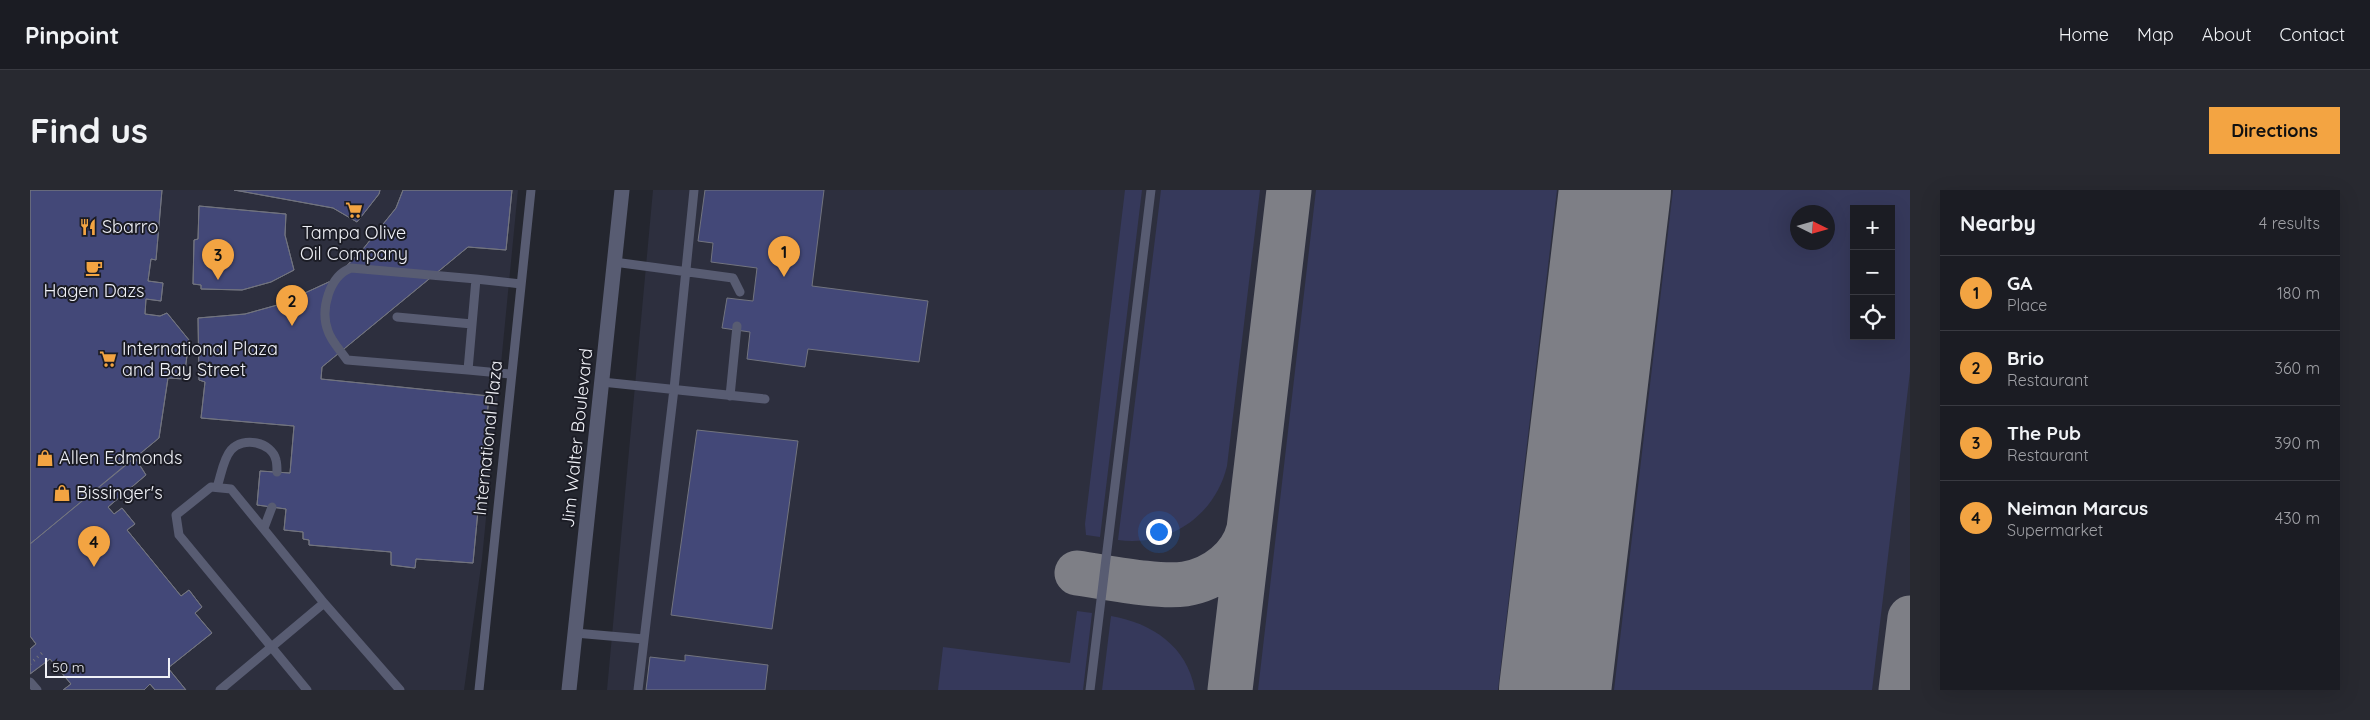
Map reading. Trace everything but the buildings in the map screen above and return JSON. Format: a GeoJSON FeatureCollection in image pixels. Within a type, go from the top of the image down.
{"type":"FeatureCollection","features":[{"type":"Feature","properties":{"kind":"street","name":"Jim Walter Boulevard"},"geometry":{"type":"LineString","coordinates":[[569,690],[622,190]]}},
{"type":"Feature","properties":{"kind":"lane","name":"International Plaza"},"geometry":{"type":"LineString","coordinates":[[479,690],[531,190]]}},
{"type":"Feature","properties":{"kind":"lane"},"geometry":{"type":"LineString","coordinates":[[638,690],[674,389],[694,190]]}},
{"type":"Feature","properties":{"kind":"lane"},"geometry":{"type":"LineString","coordinates":[[1090,690],[1151,190]]}},
{"type":"Feature","properties":{"kind":"lane"},"geometry":{"type":"LineString","coordinates":[[614,262],[733,278],[740,292]]}},
{"type":"Feature","properties":{"kind":"lane"},"geometry":{"type":"LineString","coordinates":[[511,374],[347,360],[328,333],[324,317],[326,300],[332,287],[346,270],[352,268],[521,284]]}},
{"type":"Feature","properties":{"kind":"lane"},"geometry":{"type":"LineString","coordinates":[[468,370],[476,280]]}},
{"type":"Feature","properties":{"kind":"lane"},"geometry":{"type":"LineString","coordinates":[[397,317],[472,324]]}},
{"type":"Feature","properties":{"kind":"lane"},"geometry":{"type":"LineString","coordinates":[[730,396],[737,326]]}},
{"type":"Feature","properties":{"kind":"lane"},"geometry":{"type":"LineString","coordinates":[[602,382],[765,399]]}},
{"type":"Feature","properties":{"kind":"lane"},"geometry":{"type":"LineString","coordinates":[[217,487],[230,450],[239,444],[257,442],[268,448],[276,459],[277,472]]}},
{"type":"Feature","properties":{"kind":"lane"},"geometry":{"type":"LineString","coordinates":[[307,690],[179,535],[176,515],[211,486],[231,488],[324,603],[400,690]]}},
{"type":"Feature","properties":{"kind":"lane"},"geometry":{"type":"LineString","coordinates":[[264,528],[272,507]]}},
{"type":"Feature","properties":{"kind":"lane"},"geometry":{"type":"LineString","coordinates":[[220,690],[324,603]]}},
{"type":"Feature","properties":{"kind":"lane"},"geometry":{"type":"LineString","coordinates":[[575,633],[644,639]]}},
{"type":"Feature","properties":{"kind":"lane"},"geometry":{"type":"LineString","coordinates":[[30,682],[37,690]]}},
{"type":"Feature","properties":{"kind":"path"},"geometry":{"type":"LineString","coordinates":[[30,664],[42,653]]}},
{"type":"Feature","properties":{"kind":"shaded area"},"geometry":{"type":"Polygon","coordinates":[[[30,190],[518,190],[482,559],[464,690],[30,690],[30,190]]]}},
{"type":"Feature","properties":{"kind":"shaded area"},"geometry":{"type":"Polygon","coordinates":[[[653,190],[1910,190],[1910,690],[607,690],[653,190]]]}},
{"type":"Feature","properties":{"kind":"shaded area"},"geometry":{"type":"Polygon","coordinates":[[[1125,190],[1142,190],[1100,537],[1086,535],[1085,524],[1125,190]]]}},
{"type":"Feature","properties":{"kind":"shaded area"},"geometry":{"type":"Polygon","coordinates":[[[1161,190],[1260,190],[1227,466],[1221,484],[1212,500],[1201,513],[1187,524],[1172,533],[1155,538],[1137,541],[1118,540],[1161,190]]]}},
{"type":"Feature","properties":{"kind":"shaded area"},"geometry":{"type":"Polygon","coordinates":[[[1316,190],[1557,190],[1498,690],[1258,690],[1316,190]]]}},
{"type":"Feature","properties":{"kind":"shaded area"},"geometry":{"type":"Polygon","coordinates":[[[1673,190],[1910,190],[1910,372],[1872,690],[1614,690],[1673,190]]]}},
{"type":"Feature","properties":{"kind":"shaded area"},"geometry":{"type":"Polygon","coordinates":[[[1077,611],[1092,613],[1083,690],[938,690],[943,647],[1070,663],[1077,611]]]}},
{"type":"Feature","properties":{"kind":"shaded area"},"geometry":{"type":"Polygon","coordinates":[[[1111,616],[1140,624],[1165,639],[1176,649],[1184,661],[1191,674],[1195,690],[1102,690],[1111,616]]]}},
{"type":"Feature","properties":{"kind":"taxiway"},"geometry":{"type":"LineString","coordinates":[[1230,690],[1289,190]]}},
{"type":"Feature","properties":{"kind":"taxiway"},"geometry":{"type":"LineString","coordinates":[[1607,285],[1619,190]]}},
{"type":"Feature","properties":{"kind":"taxiway"},"geometry":{"type":"LineString","coordinates":[[1077,573],[1161,585],[1185,584],[1207,577],[1226,566],[1240,549],[1249,529]]}},
{"type":"Feature","properties":{"kind":"taxiway"},"geometry":{"type":"LineString","coordinates":[[1901,690],[1910,618]]}},
{"type":"Feature","properties":{"kind":"runway"},"geometry":{"type":"LineString","coordinates":[[1555,690],[1615,190]]}},
{"type":"Feature","properties":{"kind":"place","name":"Tampa Olive Oil Company"},"geometry":{"type":"Point","coordinates":[354,210]}},
{"type":"Feature","properties":{"kind":"place","name":"Sbarro"},"geometry":{"type":"Point","coordinates":[88,227]}},
{"type":"Feature","properties":{"kind":"place","name":"Hagen Dazs"},"geometry":{"type":"Point","coordinates":[94,268]}},
{"type":"Feature","properties":{"kind":"place","name":"GA"},"geometry":{"type":"Point","coordinates":[784,277]}},
{"type":"Feature","properties":{"kind":"place","name":"The Pub"},"geometry":{"type":"Point","coordinates":[218,280]}},
{"type":"Feature","properties":{"kind":"place","name":"Brio"},"geometry":{"type":"Point","coordinates":[292,326]}},
{"type":"Feature","properties":{"kind":"place","name":"International Plaza and Bay Street"},"geometry":{"type":"Point","coordinates":[108,359]}},
{"type":"Feature","properties":{"kind":"place","name":"Allen Edmonds"},"geometry":{"type":"Point","coordinates":[45,458]}},
{"type":"Feature","properties":{"kind":"place","name":"Bissinger's"},"geometry":{"type":"Point","coordinates":[62,493]}},
{"type":"Feature","properties":{"kind":"place","name":"Neiman Marcus"},"geometry":{"type":"Point","coordinates":[94,567]}}]}
